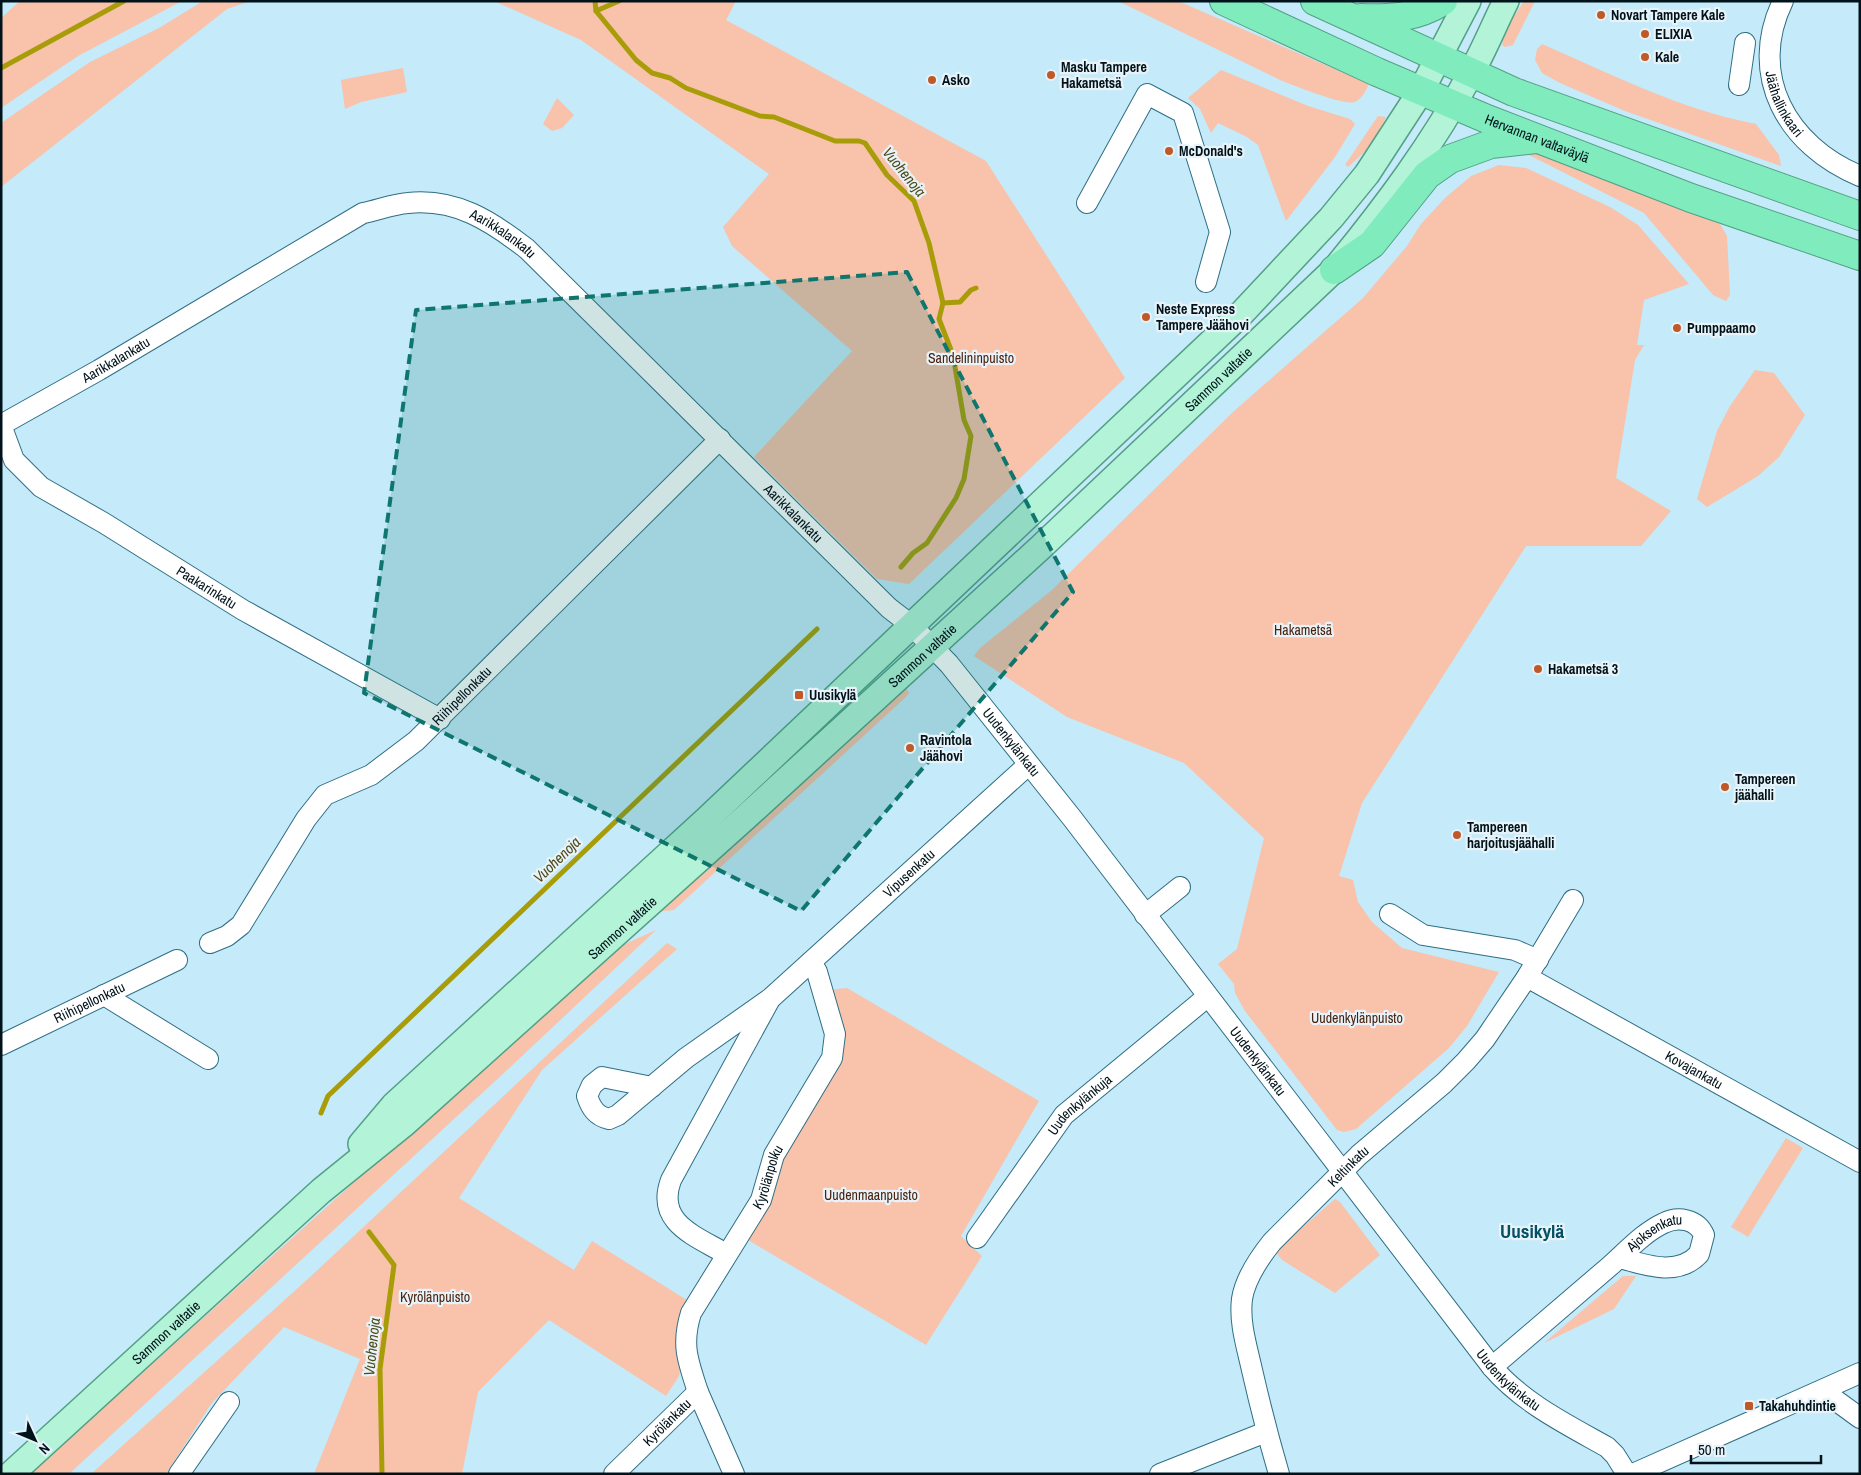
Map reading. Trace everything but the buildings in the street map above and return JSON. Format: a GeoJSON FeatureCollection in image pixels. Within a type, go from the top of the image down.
{"type":"FeatureCollection","features":[{"type":"Feature","properties":{"kind":"highway","name":"Hervannan valtaväylä"},"geometry":{"type":"LineString","coordinates":[[1224,1],[1421,91],[1691,198],[1860,256]]}},
{"type":"Feature","properties":{"kind":"highway"},"geometry":{"type":"LineString","coordinates":[[1315,1],[1514,92],[1860,216]]}},
{"type":"Feature","properties":{"kind":"highway"},"geometry":{"type":"LineString","coordinates":[[1353,18],[1392,19],[1412,16],[1443,1]]}},
{"type":"Feature","properties":{"kind":"highway"},"geometry":{"type":"LineString","coordinates":[[1334,270],[1372,244],[1427,175],[1450,159],[1491,144],[1542,139]]}},
{"type":"Feature","properties":{"kind":"main road","name":"Sammon valtatie"},"geometry":{"type":"LineString","coordinates":[[321,1191],[394,1105],[706,820],[1241,314],[1331,218],[1367,174],[1421,91],[1468,1]]}},
{"type":"Feature","properties":{"kind":"main road","name":"Sammon valtatie"},"geometry":{"type":"LineString","coordinates":[[11,1474],[321,1191],[405,1123],[933,646],[1203,396],[1334,270],[1374,221],[1454,104],[1472,73],[1506,1]]}},
{"type":"Feature","properties":{"kind":"street","name":"Jäähallinkaari"},"geometry":{"type":"LineString","coordinates":[[1783,1],[1770,41],[1769,74],[1779,106],[1796,132],[1819,152],[1860,176]]}},
{"type":"Feature","properties":{"kind":"street"},"geometry":{"type":"LineString","coordinates":[[1739,85],[1743,42],[1770,41]]}},
{"type":"Feature","properties":{"kind":"street"},"geometry":{"type":"LineString","coordinates":[[1087,203],[1146,94],[1183,113],[1220,232],[1206,282]]}},
{"type":"Feature","properties":{"kind":"street","name":"Aarikkalankatu"},"geometry":{"type":"LineString","coordinates":[[1,425],[145,343],[363,213],[409,203],[453,206],[495,223],[527,249],[883,602],[911,625]]}},
{"type":"Feature","properties":{"kind":"street","name":"Paakarinkatu"},"geometry":{"type":"LineString","coordinates":[[1,425],[14,460],[41,487],[104,523],[243,610],[440,719]]}},
{"type":"Feature","properties":{"kind":"street","name":"Riihipellonkatu"},"geometry":{"type":"LineString","coordinates":[[210,944],[227,936],[241,925],[306,819],[325,795],[371,775],[402,754],[440,719],[498,658],[720,439]]}},
{"type":"Feature","properties":{"kind":"street","name":"Uudenkylänkatu"},"geometry":{"type":"LineString","coordinates":[[911,625],[933,646],[1072,818],[1207,997],[1492,1367],[1509,1386],[1523,1396],[1607,1447],[1615,1455],[1627,1474]]}},
{"type":"Feature","properties":{"kind":"street","name":"Vipusenkatu"},"geometry":{"type":"LineString","coordinates":[[771,998],[1028,765]]}},
{"type":"Feature","properties":{"kind":"street"},"geometry":{"type":"LineString","coordinates":[[1145,915],[1180,887]]}},
{"type":"Feature","properties":{"kind":"street","name":"Keltinkatu"},"geometry":{"type":"LineString","coordinates":[[1279,1474],[1266,1432],[1244,1334],[1242,1298],[1249,1279],[1263,1253],[1344,1173],[1359,1155],[1444,1083],[1485,1039],[1528,977],[1573,900]]}},
{"type":"Feature","properties":{"kind":"street"},"geometry":{"type":"LineString","coordinates":[[1390,914],[1423,935],[1515,950],[1538,960]]}},
{"type":"Feature","properties":{"kind":"street","name":"Riihipellonkatu"},"geometry":{"type":"LineString","coordinates":[[1,1045],[177,960]]}},
{"type":"Feature","properties":{"kind":"street","name":"Kyrölänpolku"},"geometry":{"type":"LineString","coordinates":[[698,1392],[686,1360],[686,1331],[691,1313],[761,1200],[774,1155],[832,1058],[835,1034],[817,972],[811,962]]}},
{"type":"Feature","properties":{"kind":"street","name":"Kovajankatu"},"geometry":{"type":"LineString","coordinates":[[1528,977],[1860,1162]]}},
{"type":"Feature","properties":{"kind":"street"},"geometry":{"type":"LineString","coordinates":[[104,995],[208,1059]]}},
{"type":"Feature","properties":{"kind":"street","name":"Uudenkylänkuja"},"geometry":{"type":"LineString","coordinates":[[977,1238],[1065,1114],[1207,997]]}},
{"type":"Feature","properties":{"kind":"street"},"geometry":{"type":"LineString","coordinates":[[726,1254],[674,1220],[669,1211],[666,1193],[670,1180],[771,998]]}},
{"type":"Feature","properties":{"kind":"street"},"geometry":{"type":"LineString","coordinates":[[652,1087],[686,1058],[771,998]]}},
{"type":"Feature","properties":{"kind":"street","name":"Ajoksenkatu"},"geometry":{"type":"LineString","coordinates":[[1492,1367],[1620,1258]]}},
{"type":"Feature","properties":{"kind":"street"},"geometry":{"type":"LineString","coordinates":[[1633,1474],[1674,1465],[1860,1373]]}},
{"type":"Feature","properties":{"kind":"street"},"geometry":{"type":"LineString","coordinates":[[1828,1388],[1834,1399],[1860,1418]]}},
{"type":"Feature","properties":{"kind":"street","name":"Kyrölänkatu"},"geometry":{"type":"LineString","coordinates":[[614,1474],[698,1392],[734,1474]]}},
{"type":"Feature","properties":{"kind":"street"},"geometry":{"type":"LineString","coordinates":[[179,1474],[229,1402]]}},
{"type":"Feature","properties":{"kind":"street"},"geometry":{"type":"LineString","coordinates":[[1160,1474],[1266,1432]]}},
{"type":"Feature","properties":{"kind":"highlighted area"},"geometry":{"type":"Polygon","coordinates":[[[907,272],[1073,592],[801,911],[364,693],[416,310],[907,272]]]}},
{"type":"Feature","properties":{"kind":"green space"},"geometry":{"type":"Polygon","coordinates":[[[20,1],[182,1],[78,56],[1,108],[1,18],[20,1]]]}},
{"type":"Feature","properties":{"kind":"green space"},"geometry":{"type":"Polygon","coordinates":[[[203,1],[251,1],[227,9],[1,187],[1,123],[90,62],[159,28],[203,1]]]}},
{"type":"Feature","properties":{"kind":"green space","name":"Sandelininpuisto"},"geometry":{"type":"Polygon","coordinates":[[[494,1],[736,1],[726,20],[986,161],[1125,378],[909,584],[877,579],[754,457],[852,351],[732,246],[723,227],[769,174],[581,40],[494,1]]]}},
{"type":"Feature","properties":{"kind":"green space"},"geometry":{"type":"Polygon","coordinates":[[[1118,1],[1178,1],[1369,84],[1362,97],[1355,102],[1340,101],[1318,94],[1280,80],[1118,1]]]}},
{"type":"Feature","properties":{"kind":"green space"},"geometry":{"type":"Polygon","coordinates":[[[1524,1],[1535,1],[1513,45],[1505,47],[1502,45],[1506,29],[1524,1]]]}},
{"type":"Feature","properties":{"kind":"green space"},"geometry":{"type":"Polygon","coordinates":[[[1542,44],[1647,90],[1701,110],[1756,124],[1779,155],[1781,166],[1625,111],[1560,83],[1542,73],[1535,60],[1537,49],[1542,44]]]}},
{"type":"Feature","properties":{"kind":"green space"},"geometry":{"type":"Polygon","coordinates":[[[403,68],[407,92],[361,102],[345,109],[341,80],[403,68]]]}},
{"type":"Feature","properties":{"kind":"green space"},"geometry":{"type":"Polygon","coordinates":[[[1221,70],[1308,106],[1350,119],[1355,124],[1335,157],[1286,221],[1258,145],[1247,137],[1218,123],[1211,133],[1200,109],[1188,98],[1221,70]]]}},
{"type":"Feature","properties":{"kind":"green space"},"geometry":{"type":"Polygon","coordinates":[[[557,98],[574,115],[562,128],[552,131],[543,124],[557,98]]]}},
{"type":"Feature","properties":{"kind":"green space"},"geometry":{"type":"Polygon","coordinates":[[[1378,116],[1386,117],[1372,145],[1348,167],[1345,164],[1378,116]]]}},
{"type":"Feature","properties":{"kind":"green space"},"geometry":{"type":"Polygon","coordinates":[[[1523,152],[1539,154],[1720,224],[1727,236],[1730,295],[1726,301],[1713,295],[1644,213],[1523,152]]]}},
{"type":"Feature","properties":{"kind":"green space","name":"Hakametsä"},"geometry":{"type":"Polygon","coordinates":[[[1499,165],[1526,168],[1610,207],[1638,225],[1689,284],[1644,300],[1637,345],[1644,345],[1635,360],[1616,478],[1671,511],[1641,546],[1526,546],[1362,803],[1339,876],[1353,880],[1358,902],[1372,922],[1402,948],[1499,972],[1467,1026],[1449,1048],[1356,1129],[1344,1132],[1337,1130],[1245,1011],[1235,993],[1234,984],[1218,964],[1237,949],[1264,838],[1184,763],[1067,717],[974,656],[980,648],[1052,590],[1233,412],[1363,298],[1407,246],[1421,224],[1445,198],[1471,176],[1499,165]]]}},
{"type":"Feature","properties":{"kind":"green space"},"geometry":{"type":"Polygon","coordinates":[[[1755,370],[1774,373],[1805,415],[1779,457],[1758,476],[1707,507],[1697,499],[1717,431],[1730,406],[1755,370]]]}},
{"type":"Feature","properties":{"kind":"green space"},"geometry":{"type":"Polygon","coordinates":[[[906,687],[909,693],[906,697],[674,910],[656,912],[906,687]]]}},
{"type":"Feature","properties":{"kind":"green space"},"geometry":{"type":"Polygon","coordinates":[[[656,930],[505,1072],[69,1474],[30,1474],[591,969],[623,945],[656,930]]]}},
{"type":"Feature","properties":{"kind":"green space","name":"Kyrölänpuisto"},"geometry":{"type":"Polygon","coordinates":[[[667,943],[677,949],[542,1070],[459,1198],[574,1270],[592,1241],[690,1302],[679,1376],[666,1396],[549,1320],[478,1392],[462,1474],[314,1474],[360,1359],[284,1327],[211,1404],[166,1474],[91,1474],[309,1278],[667,943]]]}},
{"type":"Feature","properties":{"kind":"green space","name":"Uudenmaanpuisto"},"geometry":{"type":"Polygon","coordinates":[[[847,988],[1039,1101],[961,1236],[982,1256],[926,1345],[743,1237],[775,1162],[830,1075],[827,990],[847,988]]]}},
{"type":"Feature","properties":{"kind":"green space"},"geometry":{"type":"Polygon","coordinates":[[[1786,1138],[1803,1148],[1748,1237],[1731,1227],[1786,1138]]]}},
{"type":"Feature","properties":{"kind":"green space"},"geometry":{"type":"Polygon","coordinates":[[[1335,1199],[1340,1202],[1380,1255],[1335,1293],[1282,1260],[1277,1254],[1282,1245],[1335,1199]]]}},
{"type":"Feature","properties":{"kind":"green space"},"geometry":{"type":"Polygon","coordinates":[[[1623,1276],[1636,1276],[1614,1309],[1544,1343],[1623,1276]]]}},
{"type":"Feature","properties":{"kind":"waterway"},"geometry":{"type":"LineString","coordinates":[[1,68],[124,1]]}},
{"type":"Feature","properties":{"kind":"waterway","name":"Vuohenoja"},"geometry":{"type":"LineString","coordinates":[[595,1],[596,11],[636,60],[652,73],[670,78],[686,88],[760,116],[774,117],[835,141],[859,141],[865,143],[887,175],[914,201],[929,243],[943,303],[939,319],[953,355],[964,420],[971,436],[964,479],[956,498],[927,543],[913,553],[901,567]]}},
{"type":"Feature","properties":{"kind":"waterway"},"geometry":{"type":"LineString","coordinates":[[596,11],[619,1]]}},
{"type":"Feature","properties":{"kind":"waterway"},"geometry":{"type":"LineString","coordinates":[[943,303],[960,302],[971,290],[976,288]]}},
{"type":"Feature","properties":{"kind":"waterway","name":"Vuohenoja"},"geometry":{"type":"LineString","coordinates":[[321,1113],[328,1096],[817,629]]}},
{"type":"Feature","properties":{"kind":"waterway","name":"Vuohenoja"},"geometry":{"type":"LineString","coordinates":[[369,1232],[394,1265],[380,1369],[382,1474]]}},
{"type":"Feature","properties":{"kind":"place","name":"Novart Tampere Kale"},"geometry":{"type":"Point","coordinates":[1601,15]}},
{"type":"Feature","properties":{"kind":"place","name":"ELIXIA"},"geometry":{"type":"Point","coordinates":[1645,34]}},
{"type":"Feature","properties":{"kind":"place","name":"Kale"},"geometry":{"type":"Point","coordinates":[1645,57]}},
{"type":"Feature","properties":{"kind":"place","name":"Masku Tampere Hakametsä"},"geometry":{"type":"Point","coordinates":[1051,75]}},
{"type":"Feature","properties":{"kind":"place","name":"Asko"},"geometry":{"type":"Point","coordinates":[932,80]}},
{"type":"Feature","properties":{"kind":"place","name":"McDonald's"},"geometry":{"type":"Point","coordinates":[1169,151]}},
{"type":"Feature","properties":{"kind":"place","name":"Neste Express Tampere Jäähovi"},"geometry":{"type":"Point","coordinates":[1146,317]}},
{"type":"Feature","properties":{"kind":"place","name":"Pumppaamo"},"geometry":{"type":"Point","coordinates":[1677,328]}},
{"type":"Feature","properties":{"kind":"place","name":"Hakametsä 3"},"geometry":{"type":"Point","coordinates":[1538,669]}},
{"type":"Feature","properties":{"kind":"place","name":"Uusikylä"},"geometry":{"type":"Point","coordinates":[799,695]}},
{"type":"Feature","properties":{"kind":"place","name":"Ravintola Jäähovi"},"geometry":{"type":"Point","coordinates":[910,748]}},
{"type":"Feature","properties":{"kind":"place","name":"Tampereen jäähalli"},"geometry":{"type":"Point","coordinates":[1725,787]}},
{"type":"Feature","properties":{"kind":"place","name":"Tampereen harjoitusjäähalli"},"geometry":{"type":"Point","coordinates":[1457,835]}},
{"type":"Feature","properties":{"kind":"place","name":"Takahuhdintie"},"geometry":{"type":"Point","coordinates":[1749,1406]}},
{"type":"Feature","properties":{"kind":"district","name":"Uusikylä"},"geometry":{"type":"Point","coordinates":[1532,1231]}},
{"type":"Feature","properties":{"kind":"park label","name":"Uudenkylänpuisto"},"geometry":{"type":"Point","coordinates":[1357,1018]}}]}
